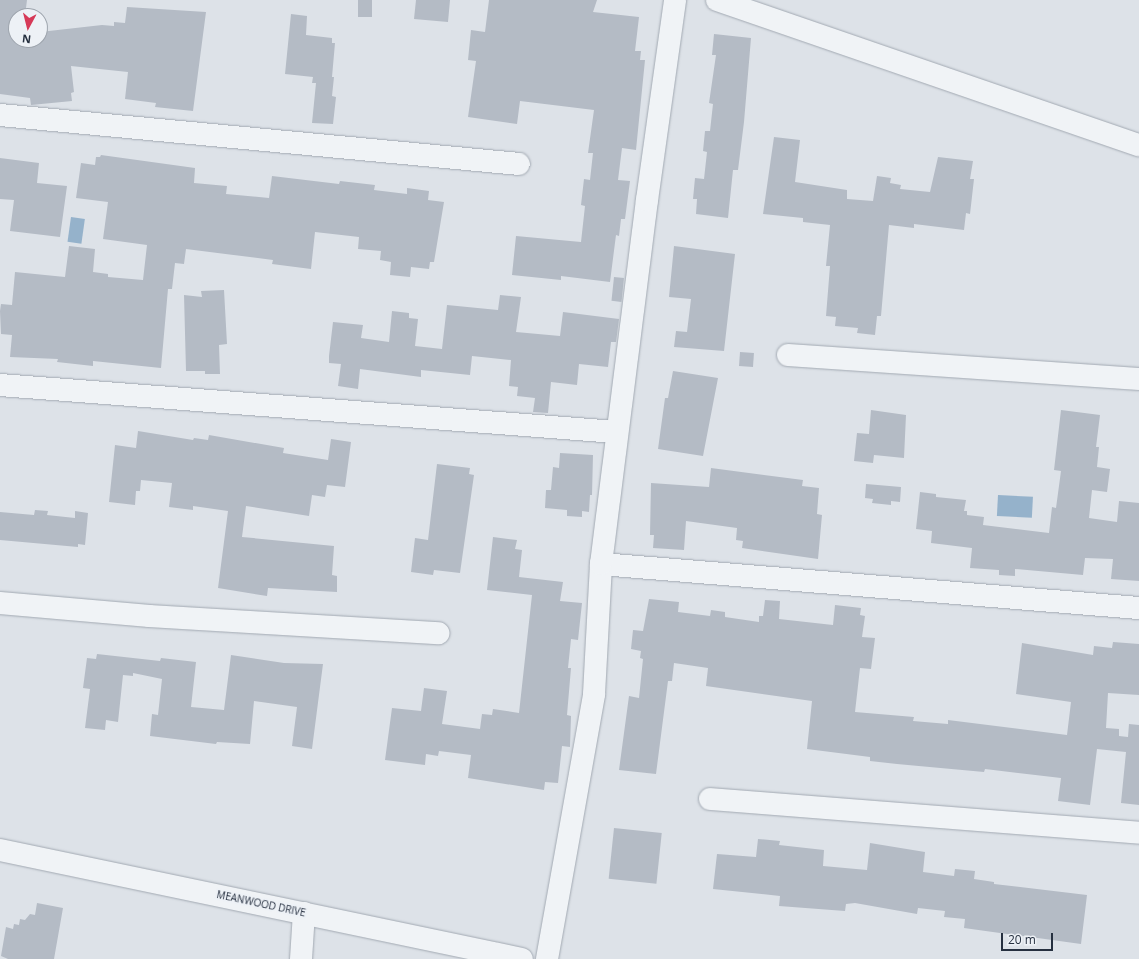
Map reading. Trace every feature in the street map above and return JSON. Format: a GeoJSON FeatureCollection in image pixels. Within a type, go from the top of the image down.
{"type":"FeatureCollection","features":[{"type":"Feature","properties":{"kind":"street"},"geometry":{"type":"LineString","coordinates":[[547,959],[594,694],[601,564],[662,83],[675,0]]}},
{"type":"Feature","properties":{"kind":"street"},"geometry":{"type":"LineString","coordinates":[[717,0],[1139,145]]}},
{"type":"Feature","properties":{"kind":"street"},"geometry":{"type":"LineString","coordinates":[[0,115],[519,164]]}},
{"type":"Feature","properties":{"kind":"street"},"geometry":{"type":"LineString","coordinates":[[788,355],[1139,379]]}},
{"type":"Feature","properties":{"kind":"street"},"geometry":{"type":"LineString","coordinates":[[0,385],[617,432]]}},
{"type":"Feature","properties":{"kind":"street"},"geometry":{"type":"LineString","coordinates":[[601,564],[1139,608]]}},
{"type":"Feature","properties":{"kind":"street"},"geometry":{"type":"LineString","coordinates":[[0,603],[149,616],[438,633]]}},
{"type":"Feature","properties":{"kind":"street"},"geometry":{"type":"LineString","coordinates":[[710,799],[1139,833]]}},
{"type":"Feature","properties":{"kind":"street","name":"MEANWOOD DRIVE"},"geometry":{"type":"LineString","coordinates":[[0,850],[522,959]]}},
{"type":"Feature","properties":{"kind":"street"},"geometry":{"type":"LineString","coordinates":[[301,959],[304,913]]}},
{"type":"Feature","properties":{"kind":"water"},"geometry":{"type":"Polygon","coordinates":[[[71,217],[85,219],[81,244],[68,242],[71,217]]]}},
{"type":"Feature","properties":{"kind":"water"},"geometry":{"type":"Polygon","coordinates":[[[998,495],[1033,497],[1032,518],[997,516],[998,495]]]}},
{"type":"Feature","properties":{"kind":"building"},"geometry":{"type":"Polygon","coordinates":[[[0,0],[27,0],[26,8],[8,8],[8,48],[48,48],[48,31],[102,25],[114,26],[114,22],[125,23],[127,7],[206,12],[193,111],[155,107],[156,103],[125,99],[128,72],[71,66],[74,92],[71,93],[72,101],[31,105],[30,98],[0,94],[0,0]]]}},
{"type":"Feature","properties":{"kind":"building"},"geometry":{"type":"Polygon","coordinates":[[[358,0],[372,0],[372,17],[358,17],[358,0]]]}},
{"type":"Feature","properties":{"kind":"building"},"geometry":{"type":"Polygon","coordinates":[[[416,0],[450,0],[448,22],[414,19],[416,0]]]}},
{"type":"Feature","properties":{"kind":"building"},"geometry":{"type":"Polygon","coordinates":[[[489,0],[597,0],[593,12],[639,17],[635,51],[641,51],[640,60],[645,60],[636,150],[622,148],[618,180],[630,181],[625,219],[621,219],[619,236],[616,235],[610,282],[561,276],[561,280],[512,275],[516,236],[581,242],[585,206],[581,205],[584,179],[590,180],[593,153],[588,153],[594,110],[520,101],[517,124],[468,117],[476,61],[468,60],[471,30],[485,32],[489,0]]]}},
{"type":"Feature","properties":{"kind":"building"},"geometry":{"type":"Polygon","coordinates":[[[291,14],[307,16],[306,35],[332,38],[332,43],[335,43],[332,96],[336,97],[333,124],[312,123],[316,83],[312,83],[313,77],[285,74],[291,14]]]}},
{"type":"Feature","properties":{"kind":"building"},"geometry":{"type":"Polygon","coordinates":[[[714,34],[751,38],[744,122],[738,170],[733,170],[728,218],[696,214],[697,199],[693,199],[695,178],[704,179],[707,152],[703,151],[705,131],[710,131],[713,104],[709,103],[716,55],[712,55],[714,34]]]}},
{"type":"Feature","properties":{"kind":"building"},"geometry":{"type":"Polygon","coordinates":[[[774,137],[800,140],[795,182],[847,190],[847,199],[873,201],[877,176],[891,178],[890,183],[901,185],[900,189],[930,192],[938,157],[973,161],[970,179],[974,179],[970,214],[966,213],[964,230],[914,224],[914,228],[889,225],[881,316],[877,316],[875,335],[857,333],[858,328],[835,326],[836,317],[826,316],[830,266],[826,266],[830,225],[803,222],[803,218],[763,214],[774,137]]]}},
{"type":"Feature","properties":{"kind":"building"},"geometry":{"type":"Polygon","coordinates":[[[101,155],[195,168],[194,183],[227,186],[226,194],[269,198],[272,176],[339,184],[340,181],[375,185],[374,190],[407,194],[407,188],[429,191],[428,200],[444,202],[434,262],[430,262],[429,269],[411,267],[410,277],[390,275],[391,262],[380,260],[381,251],[358,249],[359,237],[315,232],[311,269],[272,264],[273,260],[186,249],[184,264],[175,263],[172,289],[168,289],[161,368],[93,361],[93,366],[57,362],[58,359],[10,357],[12,335],[1,334],[0,311],[1,304],[12,305],[15,272],[65,277],[69,246],[95,249],[93,272],[108,274],[108,277],[143,280],[147,245],[103,239],[108,202],[76,198],[81,163],[95,165],[96,157],[100,157],[101,155]]]}},
{"type":"Feature","properties":{"kind":"building"},"geometry":{"type":"Polygon","coordinates":[[[0,158],[39,163],[37,183],[67,186],[60,237],[10,231],[14,200],[0,199],[0,158]]]}},
{"type":"Feature","properties":{"kind":"building"},"geometry":{"type":"Polygon","coordinates":[[[674,246],[735,254],[724,351],[674,347],[676,331],[687,332],[691,299],[669,297],[674,246]]]}},
{"type":"Feature","properties":{"kind":"building"},"geometry":{"type":"Polygon","coordinates":[[[614,277],[624,278],[621,302],[611,301],[614,277]]]}},
{"type":"Feature","properties":{"kind":"building"},"geometry":{"type":"Polygon","coordinates":[[[224,290],[227,344],[219,345],[220,374],[205,374],[205,371],[186,371],[184,295],[202,297],[201,291],[224,290]]]}},
{"type":"Feature","properties":{"kind":"building"},"geometry":{"type":"Polygon","coordinates":[[[500,295],[521,297],[516,332],[560,336],[563,312],[619,319],[616,342],[611,342],[608,367],[579,364],[577,385],[551,382],[548,413],[533,412],[535,398],[517,396],[518,387],[509,386],[511,360],[472,356],[470,375],[421,370],[421,377],[360,369],[358,389],[338,386],[341,364],[329,363],[333,322],[363,325],[361,338],[389,342],[392,311],[409,313],[409,318],[418,319],[415,346],[442,349],[447,305],[498,310],[500,295]]]}},
{"type":"Feature","properties":{"kind":"building"},"geometry":{"type":"Polygon","coordinates":[[[740,352],[754,353],[753,367],[739,366],[740,352]]]}},
{"type":"Feature","properties":{"kind":"building"},"geometry":{"type":"Polygon","coordinates":[[[673,371],[718,378],[703,456],[658,449],[665,398],[668,398],[673,371]]]}},
{"type":"Feature","properties":{"kind":"building"},"geometry":{"type":"Polygon","coordinates":[[[871,410],[906,415],[904,458],[874,455],[873,463],[854,461],[857,433],[869,434],[871,410]]]}},
{"type":"Feature","properties":{"kind":"building"},"geometry":{"type":"Polygon","coordinates":[[[1061,410],[1100,415],[1096,447],[1099,447],[1097,467],[1110,469],[1107,492],[1092,490],[1089,518],[1117,522],[1119,501],[1139,503],[1139,581],[1111,579],[1113,559],[1085,558],[1083,575],[1015,569],[1015,576],[999,575],[999,570],[970,568],[972,548],[931,543],[932,531],[916,529],[920,492],[936,494],[936,497],[966,500],[964,511],[967,511],[967,515],[984,517],[983,525],[1049,533],[1052,507],[1056,508],[1061,471],[1054,470],[1061,410]]]}},
{"type":"Feature","properties":{"kind":"building"},"geometry":{"type":"Polygon","coordinates":[[[138,431],[193,440],[194,438],[208,440],[209,435],[284,448],[283,453],[328,460],[331,439],[351,442],[345,487],[327,485],[325,497],[312,495],[309,516],[246,506],[242,537],[334,546],[332,575],[337,576],[337,592],[268,588],[267,596],[218,588],[228,511],[193,506],[193,510],[169,507],[172,483],[141,480],[140,491],[136,491],[135,505],[109,502],[115,445],[136,448],[138,431]]]}},
{"type":"Feature","properties":{"kind":"building"},"geometry":{"type":"Polygon","coordinates":[[[560,453],[593,455],[592,495],[590,495],[589,512],[582,511],[582,517],[567,516],[567,510],[545,508],[546,490],[551,490],[553,467],[559,468],[560,453]]]}},
{"type":"Feature","properties":{"kind":"building"},"geometry":{"type":"Polygon","coordinates":[[[437,464],[470,468],[469,474],[474,475],[460,573],[434,570],[433,575],[411,572],[415,538],[428,540],[437,464]]]}},
{"type":"Feature","properties":{"kind":"building"},"geometry":{"type":"Polygon","coordinates":[[[711,468],[803,480],[802,486],[819,488],[817,514],[822,515],[818,559],[742,548],[743,541],[736,540],[737,528],[686,521],[684,550],[653,548],[654,535],[650,535],[651,483],[709,487],[711,468]]]}},
{"type":"Feature","properties":{"kind":"building"},"geometry":{"type":"Polygon","coordinates":[[[866,484],[901,487],[900,502],[891,501],[891,505],[872,503],[873,499],[865,498],[866,484]]]}},
{"type":"Feature","properties":{"kind":"building"},"geometry":{"type":"Polygon","coordinates":[[[35,510],[48,511],[47,515],[75,518],[75,511],[88,513],[85,545],[78,544],[78,547],[0,540],[0,512],[34,515],[35,510]]]}},
{"type":"Feature","properties":{"kind":"building"},"geometry":{"type":"Polygon","coordinates":[[[493,537],[517,540],[515,549],[522,550],[519,577],[563,582],[560,601],[582,603],[578,640],[571,639],[568,668],[571,668],[567,715],[571,716],[570,747],[562,746],[558,783],[545,782],[544,790],[468,778],[471,755],[439,751],[438,756],[426,754],[425,765],[385,760],[392,708],[421,711],[424,688],[447,691],[442,724],[480,729],[482,714],[492,715],[493,709],[519,713],[532,595],[487,590],[493,537]]]}},
{"type":"Feature","properties":{"kind":"building"},"geometry":{"type":"Polygon","coordinates":[[[649,599],[679,602],[678,612],[710,616],[711,610],[725,612],[725,617],[759,622],[759,616],[763,616],[765,600],[780,601],[779,619],[833,625],[835,605],[861,608],[860,615],[865,616],[862,637],[875,638],[871,669],[860,668],[855,712],[914,717],[913,721],[948,724],[948,720],[1067,735],[1071,702],[1016,694],[1022,643],[1093,655],[1094,646],[1112,648],[1113,642],[1139,644],[1139,695],[1108,693],[1106,728],[1119,729],[1119,736],[1128,737],[1129,724],[1139,725],[1139,805],[1121,803],[1126,752],[1097,749],[1090,805],[1058,801],[1061,778],[985,769],[984,772],[870,761],[870,757],[807,749],[812,701],[706,686],[708,668],[674,663],[672,681],[668,681],[656,774],[619,770],[629,696],[639,698],[643,659],[640,658],[641,651],[631,649],[633,630],[643,631],[649,599]]]}},
{"type":"Feature","properties":{"kind":"building"},"geometry":{"type":"Polygon","coordinates":[[[97,654],[160,661],[161,658],[196,662],[191,707],[224,710],[231,655],[284,663],[323,664],[312,749],[292,746],[297,707],[254,701],[250,744],[217,742],[216,744],[150,736],[152,714],[158,715],[162,679],[133,673],[133,676],[123,675],[118,722],[106,720],[105,730],[85,728],[90,689],[83,688],[87,658],[96,659],[97,654]]]}},
{"type":"Feature","properties":{"kind":"building"},"geometry":{"type":"Polygon","coordinates":[[[614,828],[662,833],[656,884],[609,879],[614,828]]]}},
{"type":"Feature","properties":{"kind":"building"},"geometry":{"type":"Polygon","coordinates":[[[758,839],[780,841],[779,845],[824,850],[823,866],[867,870],[870,843],[925,852],[923,872],[954,876],[955,869],[975,871],[974,879],[994,882],[994,884],[1087,895],[1081,944],[964,928],[965,919],[944,917],[945,911],[918,908],[917,914],[855,903],[846,904],[845,911],[779,906],[780,896],[713,889],[717,854],[756,857],[758,839]]]}},
{"type":"Feature","properties":{"kind":"building"},"geometry":{"type":"Polygon","coordinates":[[[37,903],[63,908],[54,959],[8,959],[1,956],[6,927],[13,929],[14,924],[19,925],[20,919],[25,920],[30,914],[35,915],[37,903]]]}}]}
